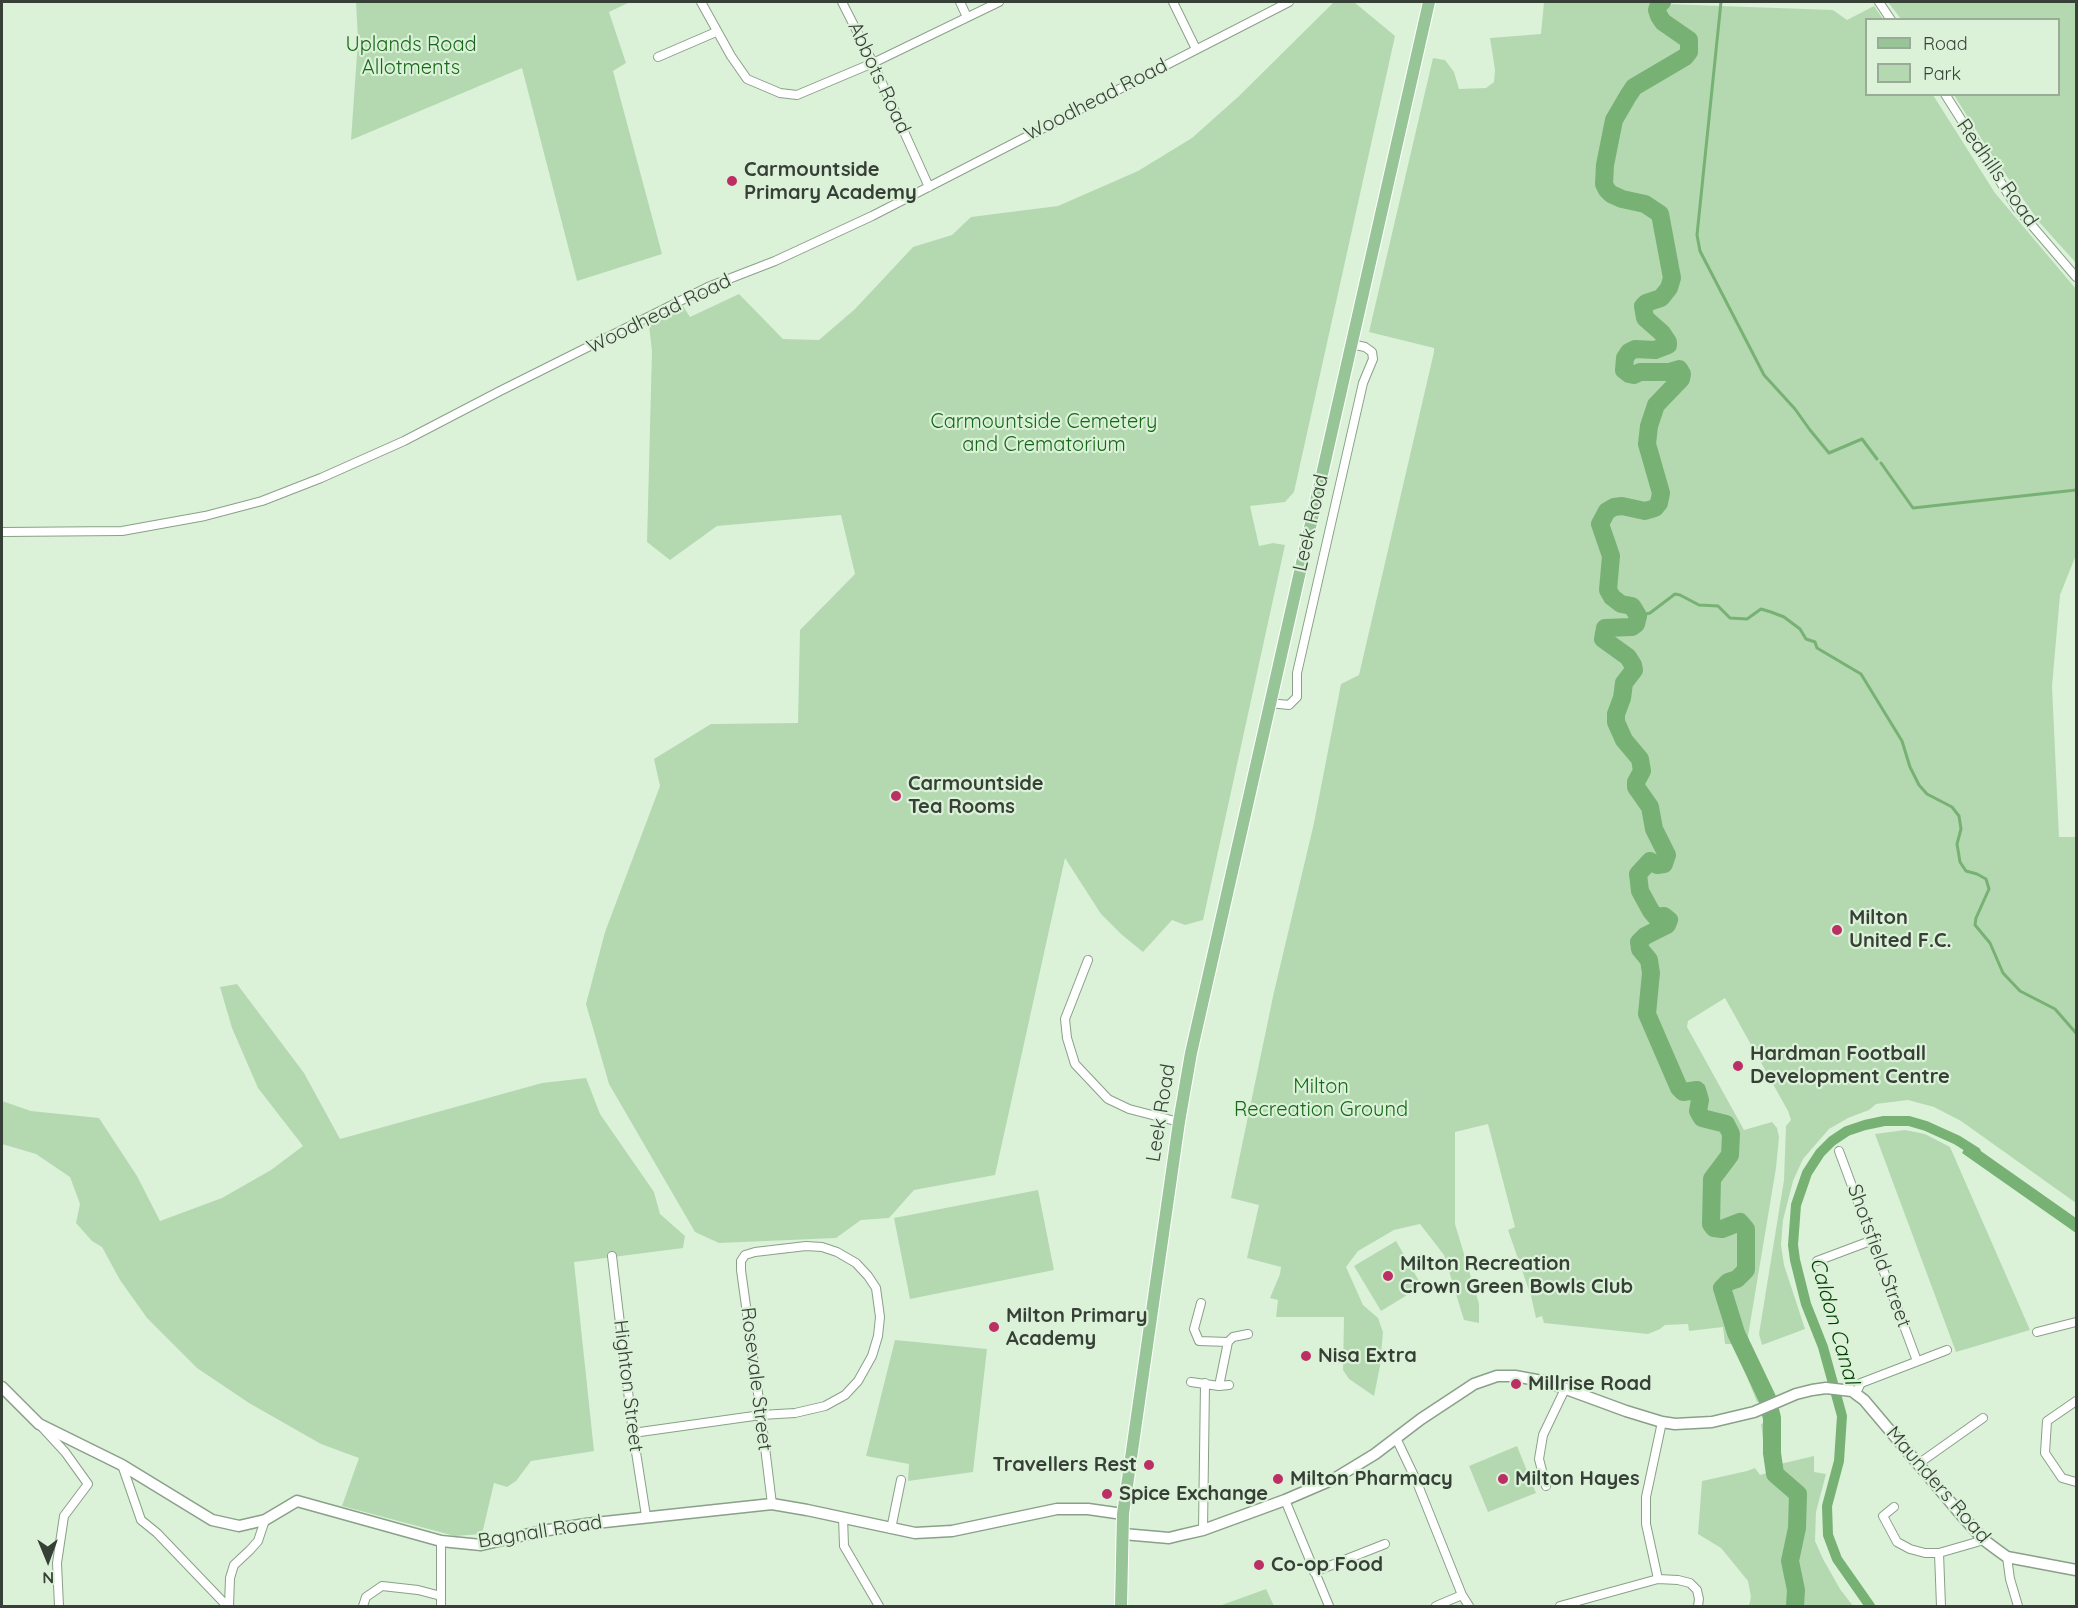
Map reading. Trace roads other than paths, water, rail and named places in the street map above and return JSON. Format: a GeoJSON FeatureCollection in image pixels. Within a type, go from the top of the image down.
{"type":"FeatureCollection","features":[{"type":"Feature","properties":{"kind":"main road","name":"Leek Road"},"geometry":{"type":"LineString","coordinates":[[1121,1606],[1123,1514],[1179,1122],[1202,999],[1429,2]]}},
{"type":"Feature","properties":{"kind":"street"},"geometry":{"type":"LineString","coordinates":[[701,2],[716,32],[747,79],[780,93],[797,95],[873,63],[999,2]]}},
{"type":"Feature","properties":{"kind":"street","name":"Abbots Road"},"geometry":{"type":"LineString","coordinates":[[842,2],[873,63],[929,187]]}},
{"type":"Feature","properties":{"kind":"street"},"geometry":{"type":"LineString","coordinates":[[960,2],[968,17]]}},
{"type":"Feature","properties":{"kind":"street"},"geometry":{"type":"LineString","coordinates":[[1173,2],[1196,49]]}},
{"type":"Feature","properties":{"kind":"street","name":"Woodhead Road"},"geometry":{"type":"LineString","coordinates":[[2,532],[122,531],[205,516],[262,501],[404,441],[708,287],[775,261],[873,216],[1289,2]]}},
{"type":"Feature","properties":{"kind":"street"},"geometry":{"type":"LineString","coordinates":[[1879,2],[1890,18]]}},
{"type":"Feature","properties":{"kind":"street"},"geometry":{"type":"LineString","coordinates":[[658,57],[716,32]]}},
{"type":"Feature","properties":{"kind":"street","name":"Redhills Road"},"geometry":{"type":"LineString","coordinates":[[1946,96],[2017,208],[2076,277]]}},
{"type":"Feature","properties":{"kind":"street","name":"Leek Road"},"geometry":{"type":"LineString","coordinates":[[1269,703],[1289,705],[1297,697],[1297,673],[1363,383],[1373,359],[1372,352],[1365,347],[1351,344]]}},
{"type":"Feature","properties":{"kind":"street"},"geometry":{"type":"LineString","coordinates":[[1088,960],[1065,1019],[1067,1038],[1075,1064],[1108,1099],[1129,1109],[1179,1122]]}},
{"type":"Feature","properties":{"kind":"street","name":"Shotsfield Street"},"geometry":{"type":"LineString","coordinates":[[1839,1151],[1917,1361]]}},
{"type":"Feature","properties":{"kind":"street"},"geometry":{"type":"LineString","coordinates":[[1817,1261],[1873,1240]]}},
{"type":"Feature","properties":{"kind":"street","name":"Rosevale Street"},"geometry":{"type":"LineString","coordinates":[[761,1415],[795,1413],[825,1406],[845,1395],[858,1381],[872,1356],[878,1336],[880,1317],[876,1288],[855,1263],[837,1252],[822,1246],[806,1246],[745,1254],[741,1261],[772,1504]]}},
{"type":"Feature","properties":{"kind":"street","name":"Highton Street"},"geometry":{"type":"LineString","coordinates":[[612,1256],[633,1433],[646,1516]]}},
{"type":"Feature","properties":{"kind":"street"},"geometry":{"type":"LineString","coordinates":[[1201,1303],[1194,1329],[1199,1341],[1228,1342]]}},
{"type":"Feature","properties":{"kind":"street"},"geometry":{"type":"LineString","coordinates":[[2037,1332],[2076,1322]]}},
{"type":"Feature","properties":{"kind":"street"},"geometry":{"type":"LineString","coordinates":[[1219,1386],[1228,1342],[1233,1337],[1248,1334]]}},
{"type":"Feature","properties":{"kind":"street"},"geometry":{"type":"LineString","coordinates":[[1123,1534],[1169,1538],[1203,1530],[1285,1500],[1334,1479],[1463,1390],[1497,1376],[1515,1376],[1547,1382],[1599,1402],[1662,1422],[1675,1424],[1712,1422],[1760,1410],[1796,1394],[1826,1388],[1851,1391],[1861,1383],[1947,1350]]}},
{"type":"Feature","properties":{"kind":"street"},"geometry":{"type":"LineString","coordinates":[[1191,1382],[1229,1385]]}},
{"type":"Feature","properties":{"kind":"street"},"geometry":{"type":"LineString","coordinates":[[1203,1530],[1205,1383]]}},
{"type":"Feature","properties":{"kind":"street","name":"Bagnall Road"},"geometry":{"type":"LineString","coordinates":[[2,1387],[39,1424],[122,1466],[212,1520],[239,1526],[265,1520],[297,1501],[441,1541],[481,1545],[542,1531],[646,1516],[772,1504],[915,1533],[941,1533],[1057,1509],[1088,1509],[1123,1514]]}},
{"type":"Feature","properties":{"kind":"street"},"geometry":{"type":"LineString","coordinates":[[1546,1486],[1539,1459],[1543,1435],[1565,1389]]}},
{"type":"Feature","properties":{"kind":"street","name":"Maunders Road"},"geometry":{"type":"LineString","coordinates":[[1851,1391],[1864,1400],[1984,1540],[2007,1557],[2076,1570]]}},
{"type":"Feature","properties":{"kind":"street"},"geometry":{"type":"LineString","coordinates":[[2076,1401],[2047,1421],[2045,1453],[2062,1478],[2076,1482]]}},
{"type":"Feature","properties":{"kind":"street"},"geometry":{"type":"LineString","coordinates":[[633,1433],[761,1415]]}},
{"type":"Feature","properties":{"kind":"street"},"geometry":{"type":"LineString","coordinates":[[1918,1464],[1983,1418]]}},
{"type":"Feature","properties":{"kind":"street"},"geometry":{"type":"LineString","coordinates":[[1658,1579],[1646,1524],[1646,1497],[1662,1422]]}},
{"type":"Feature","properties":{"kind":"street"},"geometry":{"type":"LineString","coordinates":[[39,1424],[65,1452],[88,1484],[64,1516],[57,1563],[59,1606]]}},
{"type":"Feature","properties":{"kind":"street"},"geometry":{"type":"LineString","coordinates":[[1396,1438],[1420,1490],[1462,1595],[1469,1606]]}},
{"type":"Feature","properties":{"kind":"street"},"geometry":{"type":"LineString","coordinates":[[122,1466],[141,1520],[158,1533],[228,1606]]}},
{"type":"Feature","properties":{"kind":"street"},"geometry":{"type":"LineString","coordinates":[[891,1529],[901,1480]]}},
{"type":"Feature","properties":{"kind":"street"},"geometry":{"type":"LineString","coordinates":[[1285,1500],[1329,1606]]}},
{"type":"Feature","properties":{"kind":"street"},"geometry":{"type":"LineString","coordinates":[[1894,1507],[1883,1516],[1898,1542],[1910,1549],[1925,1553],[1939,1553],[1984,1540]]}},
{"type":"Feature","properties":{"kind":"street"},"geometry":{"type":"LineString","coordinates":[[843,1517],[843,1546],[879,1606]]}},
{"type":"Feature","properties":{"kind":"street"},"geometry":{"type":"LineString","coordinates":[[228,1606],[230,1578],[234,1565],[258,1541],[265,1520]]}},
{"type":"Feature","properties":{"kind":"street"},"geometry":{"type":"LineString","coordinates":[[441,1541],[441,1606]]}},
{"type":"Feature","properties":{"kind":"street"},"geometry":{"type":"LineString","coordinates":[[1314,1572],[1384,1544]]}},
{"type":"Feature","properties":{"kind":"street"},"geometry":{"type":"LineString","coordinates":[[1939,1553],[1941,1606]]}},
{"type":"Feature","properties":{"kind":"street"},"geometry":{"type":"LineString","coordinates":[[2007,1557],[2010,1579],[2018,1606]]}},
{"type":"Feature","properties":{"kind":"street"},"geometry":{"type":"LineString","coordinates":[[1560,1606],[1658,1579],[1690,1583],[1697,1590],[1698,1606]]}},
{"type":"Feature","properties":{"kind":"street"},"geometry":{"type":"LineString","coordinates":[[363,1606],[366,1597],[382,1586],[418,1590],[441,1596]]}},
{"type":"Feature","properties":{"kind":"street"},"geometry":{"type":"LineString","coordinates":[[1436,1606],[1462,1595]]}},
{"type":"Feature","properties":{"kind":"waterway"},"geometry":{"type":"LineString","coordinates":[[1662,2],[1657,10],[1659,16],[1663,22],[1689,40],[1689,52],[1685,57],[1634,87],[1628,96],[1614,120],[1605,165],[1604,184],[1611,194],[1645,204],[1660,214],[1672,278],[1669,288],[1661,298],[1643,306],[1645,318],[1662,333],[1668,345],[1655,350],[1635,349],[1629,352],[1625,358],[1624,370],[1634,375],[1640,372],[1669,372],[1679,369],[1682,374],[1681,379],[1656,405],[1649,426],[1647,444],[1661,493],[1659,503],[1655,508],[1645,511],[1622,506],[1614,507],[1607,511],[1600,524],[1611,556],[1608,590],[1612,597],[1621,604],[1632,606],[1638,616],[1636,624],[1632,627],[1605,628],[1603,639],[1628,657],[1633,665],[1634,670],[1624,683],[1616,722],[1624,740],[1640,759],[1642,771],[1636,787],[1650,807],[1654,829],[1667,855],[1664,864],[1657,865],[1650,861],[1638,874],[1640,891],[1651,911],[1656,917],[1664,916],[1669,920],[1667,925],[1645,936],[1639,942],[1640,949],[1649,960],[1651,973],[1647,1014],[1679,1088],[1683,1092],[1697,1090],[1700,1100],[1698,1111],[1702,1118],[1726,1124],[1731,1134],[1730,1155],[1712,1179],[1711,1224],[1714,1228],[1722,1229],[1740,1222],[1746,1229],[1746,1270],[1722,1288],[1736,1333],[1767,1398],[1772,1418],[1772,1453],[1775,1474],[1798,1494],[1797,1528],[1790,1561],[1796,1590],[1795,1606]]}},
{"type":"Feature","properties":{"kind":"waterway"},"geometry":{"type":"LineString","coordinates":[[1721,2],[1697,235],[1700,251],[1764,375],[1795,409],[1829,453],[1862,439],[1877,459]]}},
{"type":"Feature","properties":{"kind":"waterway"},"geometry":{"type":"LineString","coordinates":[[1881,463],[1913,508],[2076,490]]}},
{"type":"Feature","properties":{"kind":"waterway"},"geometry":{"type":"LineString","coordinates":[[1638,616],[1650,613],[1675,594],[1699,605],[1718,606],[1730,618],[1747,619],[1761,609],[1784,617],[1800,629],[1806,639],[1815,642],[1817,648],[1861,674],[1902,741],[1910,767],[1919,785],[1927,794],[1952,807],[1959,816],[1961,829],[1957,844],[1960,862],[1966,871],[1986,879],[1989,889],[1975,925],[1990,943],[2003,973],[2020,991],[2055,1009],[2076,1033]]}},
{"type":"Feature","properties":{"kind":"waterway","name":"Caldon Canal"},"geometry":{"type":"LineString","coordinates":[[1870,1606],[1837,1559],[1828,1535],[1827,1506],[1839,1461],[1842,1416],[1823,1347],[1806,1304],[1795,1260],[1793,1245],[1796,1205],[1807,1173],[1820,1153],[1847,1131],[1865,1125],[1884,1121],[1909,1121],[1957,1140],[1976,1152]]}},
{"type":"Feature","properties":{"kind":"place","name":"Carmountside Primary Academy"},"geometry":{"type":"Point","coordinates":[732,181]}},
{"type":"Feature","properties":{"kind":"place","name":"Carmountside Tea Rooms"},"geometry":{"type":"Point","coordinates":[896,796]}},
{"type":"Feature","properties":{"kind":"place","name":"Milton United F.C."},"geometry":{"type":"Point","coordinates":[1837,930]}},
{"type":"Feature","properties":{"kind":"place","name":"Hardman Football Development Centre"},"geometry":{"type":"Point","coordinates":[1738,1066]}},
{"type":"Feature","properties":{"kind":"place","name":"Milton Recreation Crown Green Bowls Club"},"geometry":{"type":"Point","coordinates":[1388,1276]}},
{"type":"Feature","properties":{"kind":"place","name":"Milton Primary Academy"},"geometry":{"type":"Point","coordinates":[994,1327]}},
{"type":"Feature","properties":{"kind":"place","name":"Nisa Extra"},"geometry":{"type":"Point","coordinates":[1306,1356]}},
{"type":"Feature","properties":{"kind":"place","name":"Millrise Road"},"geometry":{"type":"Point","coordinates":[1516,1384]}},
{"type":"Feature","properties":{"kind":"place","name":"Travellers Rest"},"geometry":{"type":"Point","coordinates":[1149,1465]}},
{"type":"Feature","properties":{"kind":"place","name":"Milton Pharmacy"},"geometry":{"type":"Point","coordinates":[1278,1479]}},
{"type":"Feature","properties":{"kind":"place","name":"Milton Hayes"},"geometry":{"type":"Point","coordinates":[1503,1479]}},
{"type":"Feature","properties":{"kind":"place","name":"Spice Exchange"},"geometry":{"type":"Point","coordinates":[1107,1494]}},
{"type":"Feature","properties":{"kind":"place","name":"Co-op Food"},"geometry":{"type":"Point","coordinates":[1259,1565]}},
{"type":"Feature","properties":{"kind":"park label","name":"Uplands Road Allotments"},"geometry":{"type":"Point","coordinates":[411,56]}},
{"type":"Feature","properties":{"kind":"park label","name":"Carmountside Cemetery and Crematorium"},"geometry":{"type":"Point","coordinates":[1044,434]}},
{"type":"Feature","properties":{"kind":"park label","name":"Milton Recreation Ground"},"geometry":{"type":"Point","coordinates":[1321,1098]}}]}
